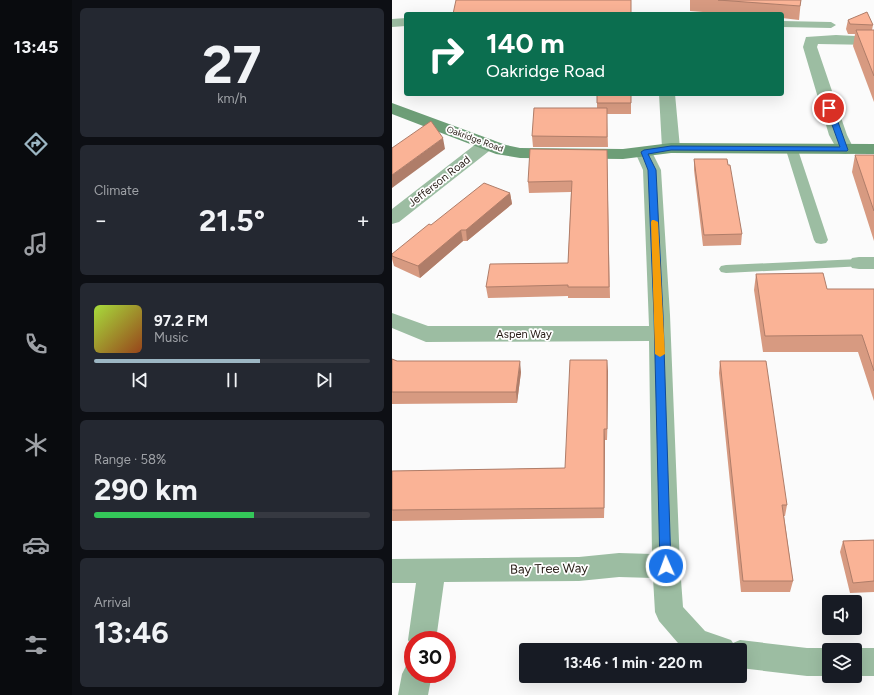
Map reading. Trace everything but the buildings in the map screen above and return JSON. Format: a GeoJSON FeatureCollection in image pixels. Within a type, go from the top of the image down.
{"type":"FeatureCollection","features":[{"type":"Feature","properties":{"kind":"street"},"geometry":{"type":"LineString","coordinates":[[392,23],[404,22]]}},
{"type":"Feature","properties":{"kind":"street"},"geometry":{"type":"LineString","coordinates":[[845,150],[838,135],[810,47],[811,40],[836,39],[874,42]]}},
{"type":"Feature","properties":{"kind":"street"},"geometry":{"type":"LineString","coordinates":[[668,96],[671,148]]}},
{"type":"Feature","properties":{"kind":"street","name":"Oakridge Road"},"geometry":{"type":"LineString","coordinates":[[392,108],[502,150],[520,153],[623,154],[671,148],[792,150],[874,149]]}},
{"type":"Feature","properties":{"kind":"street","name":"Jefferson Road"},"geometry":{"type":"LineString","coordinates":[[392,218],[487,144]]}},
{"type":"Feature","properties":{"kind":"street"},"geometry":{"type":"LineString","coordinates":[[644,152],[652,170],[659,333],[666,566],[669,612],[696,642],[699,643]]}},
{"type":"Feature","properties":{"kind":"street","name":"Aspen Way"},"geometry":{"type":"LineString","coordinates":[[392,320],[426,334],[659,333]]}},
{"type":"Feature","properties":{"kind":"street","name":"Bay Tree Way"},"geometry":{"type":"LineString","coordinates":[[392,571],[579,569],[619,565],[666,566]]}},
{"type":"Feature","properties":{"kind":"street"},"geometry":{"type":"LineString","coordinates":[[423,631],[432,570]]}},
{"type":"Feature","properties":{"kind":"street"},"geometry":{"type":"LineString","coordinates":[[747,655],[807,662],[822,662]]}},
{"type":"Feature","properties":{"kind":"street"},"geometry":{"type":"LineString","coordinates":[[862,662],[874,662]]}},
{"type":"Feature","properties":{"kind":"street"},"geometry":{"type":"LineString","coordinates":[[413,695],[415,683]]}},
{"type":"Feature","properties":{"kind":"lane"},"geometry":{"type":"LineString","coordinates":[[784,24],[831,25]]}},
{"type":"Feature","properties":{"kind":"lane"},"geometry":{"type":"LineString","coordinates":[[804,24],[811,40]]}},
{"type":"Feature","properties":{"kind":"lane"},"geometry":{"type":"LineString","coordinates":[[792,150],[821,240]]}},
{"type":"Feature","properties":{"kind":"lane"},"geometry":{"type":"LineString","coordinates":[[726,269],[866,263]]}},
{"type":"Feature","properties":{"kind":"slow traffic"},"geometry":{"type":"LineString","coordinates":[[654,222],[660,354]]}},
{"type":"Feature","properties":{"kind":"route"},"geometry":{"type":"LineString","coordinates":[[666,566],[659,315],[652,170],[644,152],[671,148],[845,150],[838,135],[829,108]]}}]}
